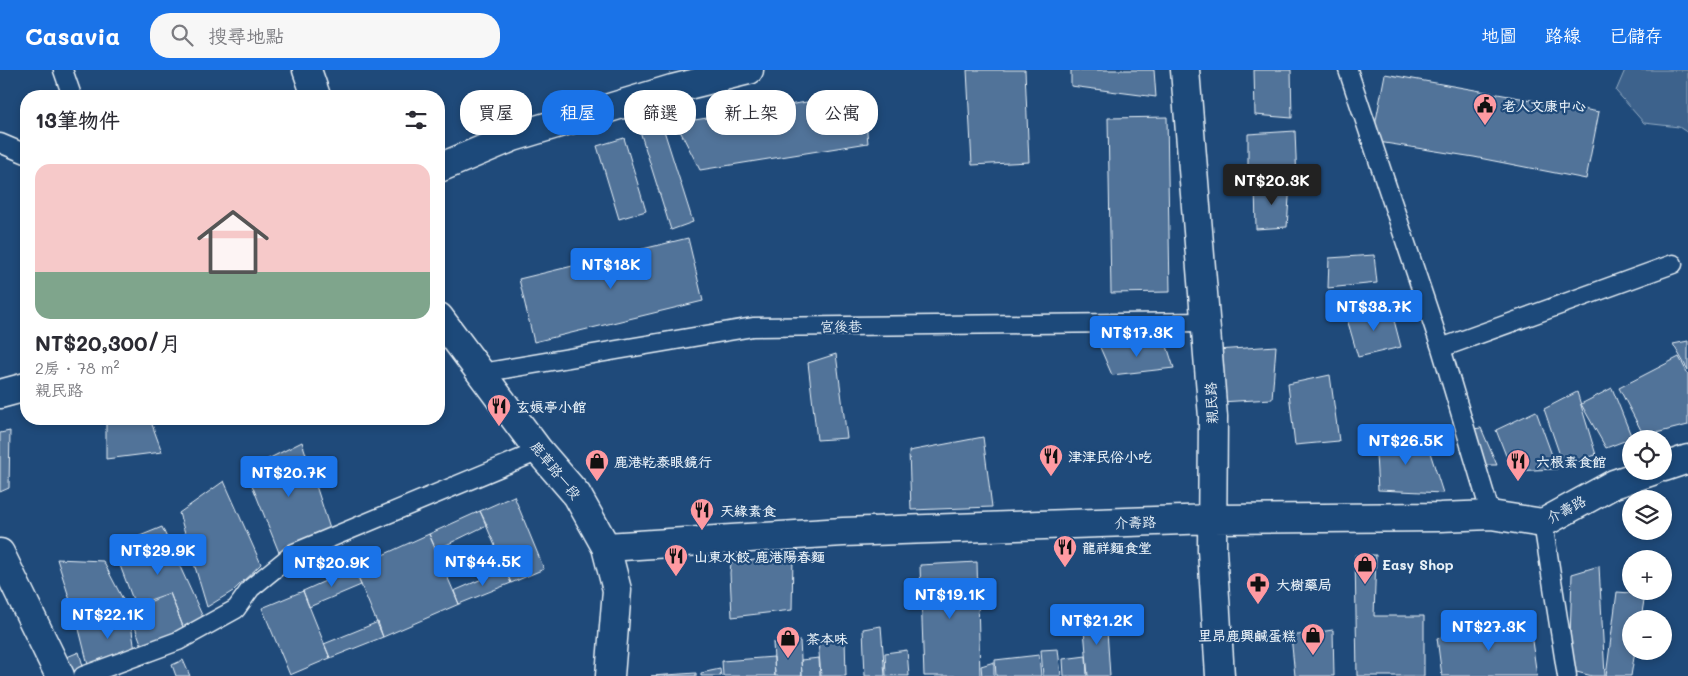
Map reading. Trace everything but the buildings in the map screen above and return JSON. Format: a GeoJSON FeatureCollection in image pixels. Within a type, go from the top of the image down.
{"type":"FeatureCollection","features":[{"type":"Feature","properties":{"kind":"street"},"geometry":{"type":"LineString","coordinates":[[307,70],[314,90]]}},
{"type":"Feature","properties":{"kind":"street"},"geometry":{"type":"LineString","coordinates":[[445,165],[513,137],[672,90],[749,70]]}},
{"type":"Feature","properties":{"kind":"street","name":"親民路"},"geometry":{"type":"LineString","coordinates":[[1185,70],[1213,417],[1212,550],[1220,676]]}},
{"type":"Feature","properties":{"kind":"street","name":"鹿草路一段"},"geometry":{"type":"LineString","coordinates":[[445,325],[539,451],[578,495],[606,547],[617,590],[610,676]]}},
{"type":"Feature","properties":{"kind":"street"},"geometry":{"type":"LineString","coordinates":[[0,394],[20,389]]}},
{"type":"Feature","properties":{"kind":"street"},"geometry":{"type":"LineString","coordinates":[[1672,464],[1688,459]]}},
{"type":"Feature","properties":{"kind":"street","name":"介壽路"},"geometry":{"type":"LineString","coordinates":[[606,547],[843,532],[1212,519],[1440,518],[1491,515],[1543,523],[1614,484],[1626,480]]}},
{"type":"Feature","properties":{"kind":"street"},"geometry":{"type":"LineString","coordinates":[[0,553],[60,676]]}},
{"type":"Feature","properties":{"kind":"lane"},"geometry":{"type":"LineString","coordinates":[[63,70],[70,90]]}},
{"type":"Feature","properties":{"kind":"lane"},"geometry":{"type":"LineString","coordinates":[[1348,70],[1441,348],[1491,515]]}},
{"type":"Feature","properties":{"kind":"lane"},"geometry":{"type":"LineString","coordinates":[[0,143],[20,151]]}},
{"type":"Feature","properties":{"kind":"lane"},"geometry":{"type":"LineString","coordinates":[[1441,348],[1673,264]]}},
{"type":"Feature","properties":{"kind":"lane","name":"宮後巷"},"geometry":{"type":"LineString","coordinates":[[481,373],[753,327],[1205,322]]}},
{"type":"Feature","properties":{"kind":"lane"},"geometry":{"type":"LineString","coordinates":[[83,676],[178,641],[236,610],[251,588],[294,554],[539,451]]}},
{"type":"Feature","properties":{"kind":"lane"},"geometry":{"type":"LineString","coordinates":[[1543,523],[1567,676]]}},
{"type":"Feature","properties":{"kind":"shaded area"},"geometry":{"type":"Polygon","coordinates":[[[1625,70],[1688,70],[1688,133],[1679,127],[1644,123],[1616,91],[1625,70]]]}},
{"type":"Feature","properties":{"kind":"place","name":"老人文康中心"},"geometry":{"type":"Point","coordinates":[1485,126]}},
{"type":"Feature","properties":{"kind":"place","name":"玄娘亭小館"},"geometry":{"type":"Point","coordinates":[499,427]}},
{"type":"Feature","properties":{"kind":"place","name":"津津民俗小吃"},"geometry":{"type":"Point","coordinates":[1051,477]}},
{"type":"Feature","properties":{"kind":"place","name":"鹿港乾泰眼鏡行"},"geometry":{"type":"Point","coordinates":[597,482]}},
{"type":"Feature","properties":{"kind":"place","name":"六根素食館"},"geometry":{"type":"Point","coordinates":[1518,482]}},
{"type":"Feature","properties":{"kind":"place","name":"天緣素食"},"geometry":{"type":"Point","coordinates":[702,531]}},
{"type":"Feature","properties":{"kind":"place","name":"龍祥麵食堂"},"geometry":{"type":"Point","coordinates":[1065,568]}},
{"type":"Feature","properties":{"kind":"place","name":"山東水餃 鹿港陽春麵"},"geometry":{"type":"Point","coordinates":[676,577]}},
{"type":"Feature","properties":{"kind":"place","name":"Easy Shop"},"geometry":{"type":"Point","coordinates":[1365,585]}},
{"type":"Feature","properties":{"kind":"place","name":"大樹藥局"},"geometry":{"type":"Point","coordinates":[1258,605]}},
{"type":"Feature","properties":{"kind":"place","name":"里昂鹿興鹹蛋糕"},"geometry":{"type":"Point","coordinates":[1313,656]}},
{"type":"Feature","properties":{"kind":"place","name":"茶本味"},"geometry":{"type":"Point","coordinates":[788,659]}}]}
